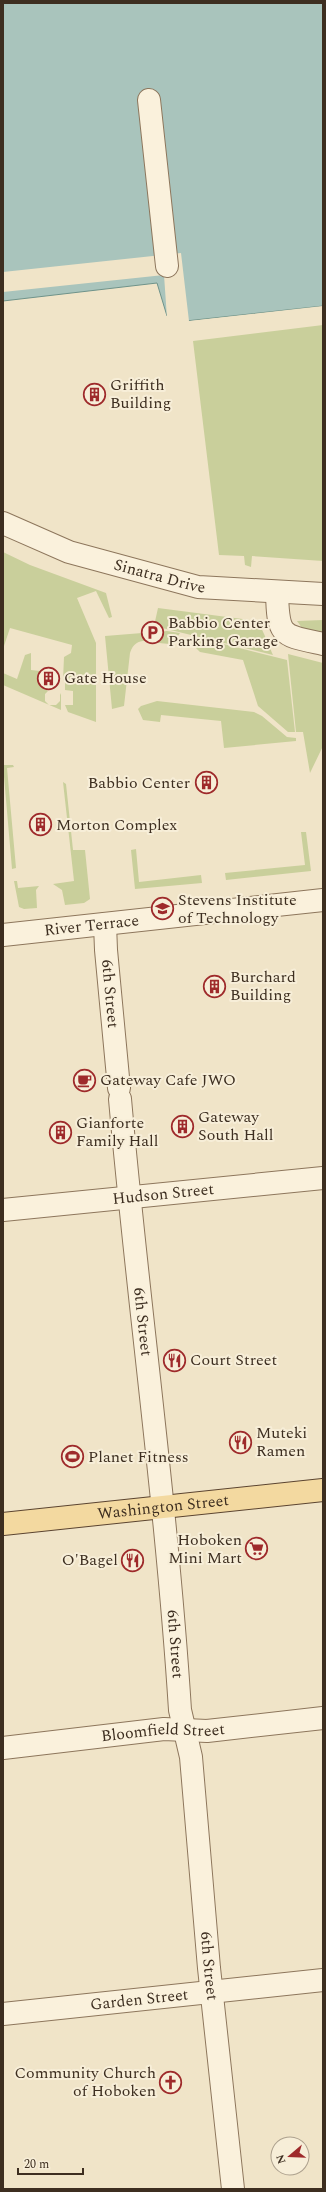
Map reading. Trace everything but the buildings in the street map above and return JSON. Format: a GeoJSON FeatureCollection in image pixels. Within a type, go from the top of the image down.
{"type":"FeatureCollection","features":[{"type":"Feature","properties":{"kind":"main road","name":"Washington Street"},"geometry":{"type":"LineString","coordinates":[[3,1524],[323,1490]]}},
{"type":"Feature","properties":{"kind":"street"},"geometry":{"type":"LineString","coordinates":[[149,100],[167,266]]}},
{"type":"Feature","properties":{"kind":"street","name":"Sinatra Drive"},"geometry":{"type":"LineString","coordinates":[[3,523],[69,552],[168,580],[210,589],[323,594]]}},
{"type":"Feature","properties":{"kind":"street"},"geometry":{"type":"LineString","coordinates":[[277,592],[278,617],[285,633],[291,638],[323,644]]}},
{"type":"Feature","properties":{"kind":"street","name":"River Terrace"},"geometry":{"type":"LineString","coordinates":[[3,935],[323,900]]}},
{"type":"Feature","properties":{"kind":"street","name":"6th Street"},"geometry":{"type":"LineString","coordinates":[[105,924],[106,950],[129,1198],[144,1319],[180,1710],[191,1757],[211,1992],[233,2189]]}},
{"type":"Feature","properties":{"kind":"street","name":"Hudson Street"},"geometry":{"type":"LineString","coordinates":[[3,1210],[323,1178]]}},
{"type":"Feature","properties":{"kind":"street","name":"Bloomfield Street"},"geometry":{"type":"LineString","coordinates":[[3,1748],[164,1729],[207,1731],[323,1718]]}},
{"type":"Feature","properties":{"kind":"street","name":"Garden Street"},"geometry":{"type":"LineString","coordinates":[[3,2014],[323,1980]]}},
{"type":"Feature","properties":{"kind":"green space"},"geometry":{"type":"Polygon","coordinates":[[[323,325],[323,561],[252,556],[251,567],[245,565],[244,556],[219,555],[193,341],[323,325]]]}},
{"type":"Feature","properties":{"kind":"green space"},"geometry":{"type":"Polygon","coordinates":[[[3,552],[30,565],[106,593],[112,617],[109,618],[96,591],[77,598],[96,643],[96,722],[68,712],[65,705],[73,705],[73,691],[65,690],[65,681],[63,680],[64,657],[71,653],[72,645],[10,628],[3,649],[3,552]]]}},
{"type":"Feature","properties":{"kind":"green space"},"geometry":{"type":"Polygon","coordinates":[[[158,608],[257,621],[273,655],[154,626],[158,608]]]}},
{"type":"Feature","properties":{"kind":"green space"},"geometry":{"type":"Polygon","coordinates":[[[323,620],[323,633],[302,628],[297,621],[323,620]]]}},
{"type":"Feature","properties":{"kind":"green space"},"geometry":{"type":"Polygon","coordinates":[[[167,631],[180,633],[173,643],[167,644],[142,641],[133,646],[130,653],[124,706],[112,709],[105,636],[167,631]]]}},
{"type":"Feature","properties":{"kind":"green space"},"geometry":{"type":"Polygon","coordinates":[[[196,637],[287,660],[295,732],[288,732],[258,706],[243,660],[200,652],[195,647],[196,637]]]}},
{"type":"Feature","properties":{"kind":"green space"},"geometry":{"type":"Polygon","coordinates":[[[31,653],[31,670],[40,671],[39,685],[48,691],[45,694],[45,701],[49,705],[3,685],[3,673],[17,679],[25,655],[31,653]]]}},
{"type":"Feature","properties":{"kind":"green space"},"geometry":{"type":"Polygon","coordinates":[[[288,654],[323,663],[323,746],[310,773],[303,732],[296,732],[288,654]]]}},
{"type":"Feature","properties":{"kind":"green space"},"geometry":{"type":"Polygon","coordinates":[[[60,693],[61,710],[49,705],[56,705],[60,701],[60,693]]]}},
{"type":"Feature","properties":{"kind":"green space"},"geometry":{"type":"Polygon","coordinates":[[[157,701],[254,712],[262,716],[287,737],[296,738],[296,741],[224,748],[221,721],[161,715],[160,722],[143,720],[138,709],[141,706],[157,701]]]}},
{"type":"Feature","properties":{"kind":"green space"},"geometry":{"type":"Polygon","coordinates":[[[3,765],[13,765],[14,767],[7,768],[16,868],[12,869],[3,765]]]}},
{"type":"Feature","properties":{"kind":"green space"},"geometry":{"type":"Polygon","coordinates":[[[63,782],[66,784],[73,850],[85,850],[90,899],[84,903],[65,905],[62,890],[53,884],[74,881],[63,782]]]}},
{"type":"Feature","properties":{"kind":"green space"},"geometry":{"type":"Polygon","coordinates":[[[301,832],[306,832],[311,871],[226,880],[225,873],[305,865],[301,832]]]}},
{"type":"Feature","properties":{"kind":"green space"},"geometry":{"type":"Polygon","coordinates":[[[136,849],[139,882],[201,875],[202,883],[135,889],[131,850],[136,849]]]}},
{"type":"Feature","properties":{"kind":"green space"},"geometry":{"type":"Polygon","coordinates":[[[14,881],[17,881],[18,888],[39,886],[36,890],[37,908],[24,909],[19,907],[14,881]]]}},
{"type":"Feature","properties":{"kind":"water"},"geometry":{"type":"Polygon","coordinates":[[[3,3],[323,3],[323,306],[186,321],[167,316],[157,283],[3,301],[3,3]]]}},
{"type":"Feature","properties":{"kind":"pier"},"geometry":{"type":"Polygon","coordinates":[[[181,253],[189,321],[323,306],[323,308],[186,323],[167,318],[164,275],[3,292],[3,272],[181,253]]]}},
{"type":"Feature","properties":{"kind":"place","name":"Griffith Building"},"geometry":{"type":"Point","coordinates":[95,394]}},
{"type":"Feature","properties":{"kind":"place","name":"Babbio Center Parking Garage"},"geometry":{"type":"Point","coordinates":[152,632]}},
{"type":"Feature","properties":{"kind":"place","name":"Gate House"},"geometry":{"type":"Point","coordinates":[48,678]}},
{"type":"Feature","properties":{"kind":"place","name":"Babbio Center"},"geometry":{"type":"Point","coordinates":[206,783]}},
{"type":"Feature","properties":{"kind":"place","name":"Morton Complex"},"geometry":{"type":"Point","coordinates":[40,825]}},
{"type":"Feature","properties":{"kind":"place","name":"Stevens Institute of Technology"},"geometry":{"type":"Point","coordinates":[163,909]}},
{"type":"Feature","properties":{"kind":"place","name":"Burchard Building"},"geometry":{"type":"Point","coordinates":[215,986]}},
{"type":"Feature","properties":{"kind":"place","name":"Gateway Cafe JWO"},"geometry":{"type":"Point","coordinates":[84,1080]}},
{"type":"Feature","properties":{"kind":"place","name":"Gateway South Hall"},"geometry":{"type":"Point","coordinates":[182,1126]}},
{"type":"Feature","properties":{"kind":"place","name":"Gianforte Family Hall"},"geometry":{"type":"Point","coordinates":[61,1132]}},
{"type":"Feature","properties":{"kind":"place","name":"Court Street"},"geometry":{"type":"Point","coordinates":[174,1360]}},
{"type":"Feature","properties":{"kind":"place","name":"Muteki Ramen"},"geometry":{"type":"Point","coordinates":[241,1442]}},
{"type":"Feature","properties":{"kind":"place","name":"Planet Fitness"},"geometry":{"type":"Point","coordinates":[73,1457]}},
{"type":"Feature","properties":{"kind":"place","name":"Hoboken Mini Mart"},"geometry":{"type":"Point","coordinates":[257,1549]}},
{"type":"Feature","properties":{"kind":"place","name":"O'Bagel"},"geometry":{"type":"Point","coordinates":[133,1560]}},
{"type":"Feature","properties":{"kind":"place","name":"Community Church of Hoboken"},"geometry":{"type":"Point","coordinates":[171,2082]}}]}
